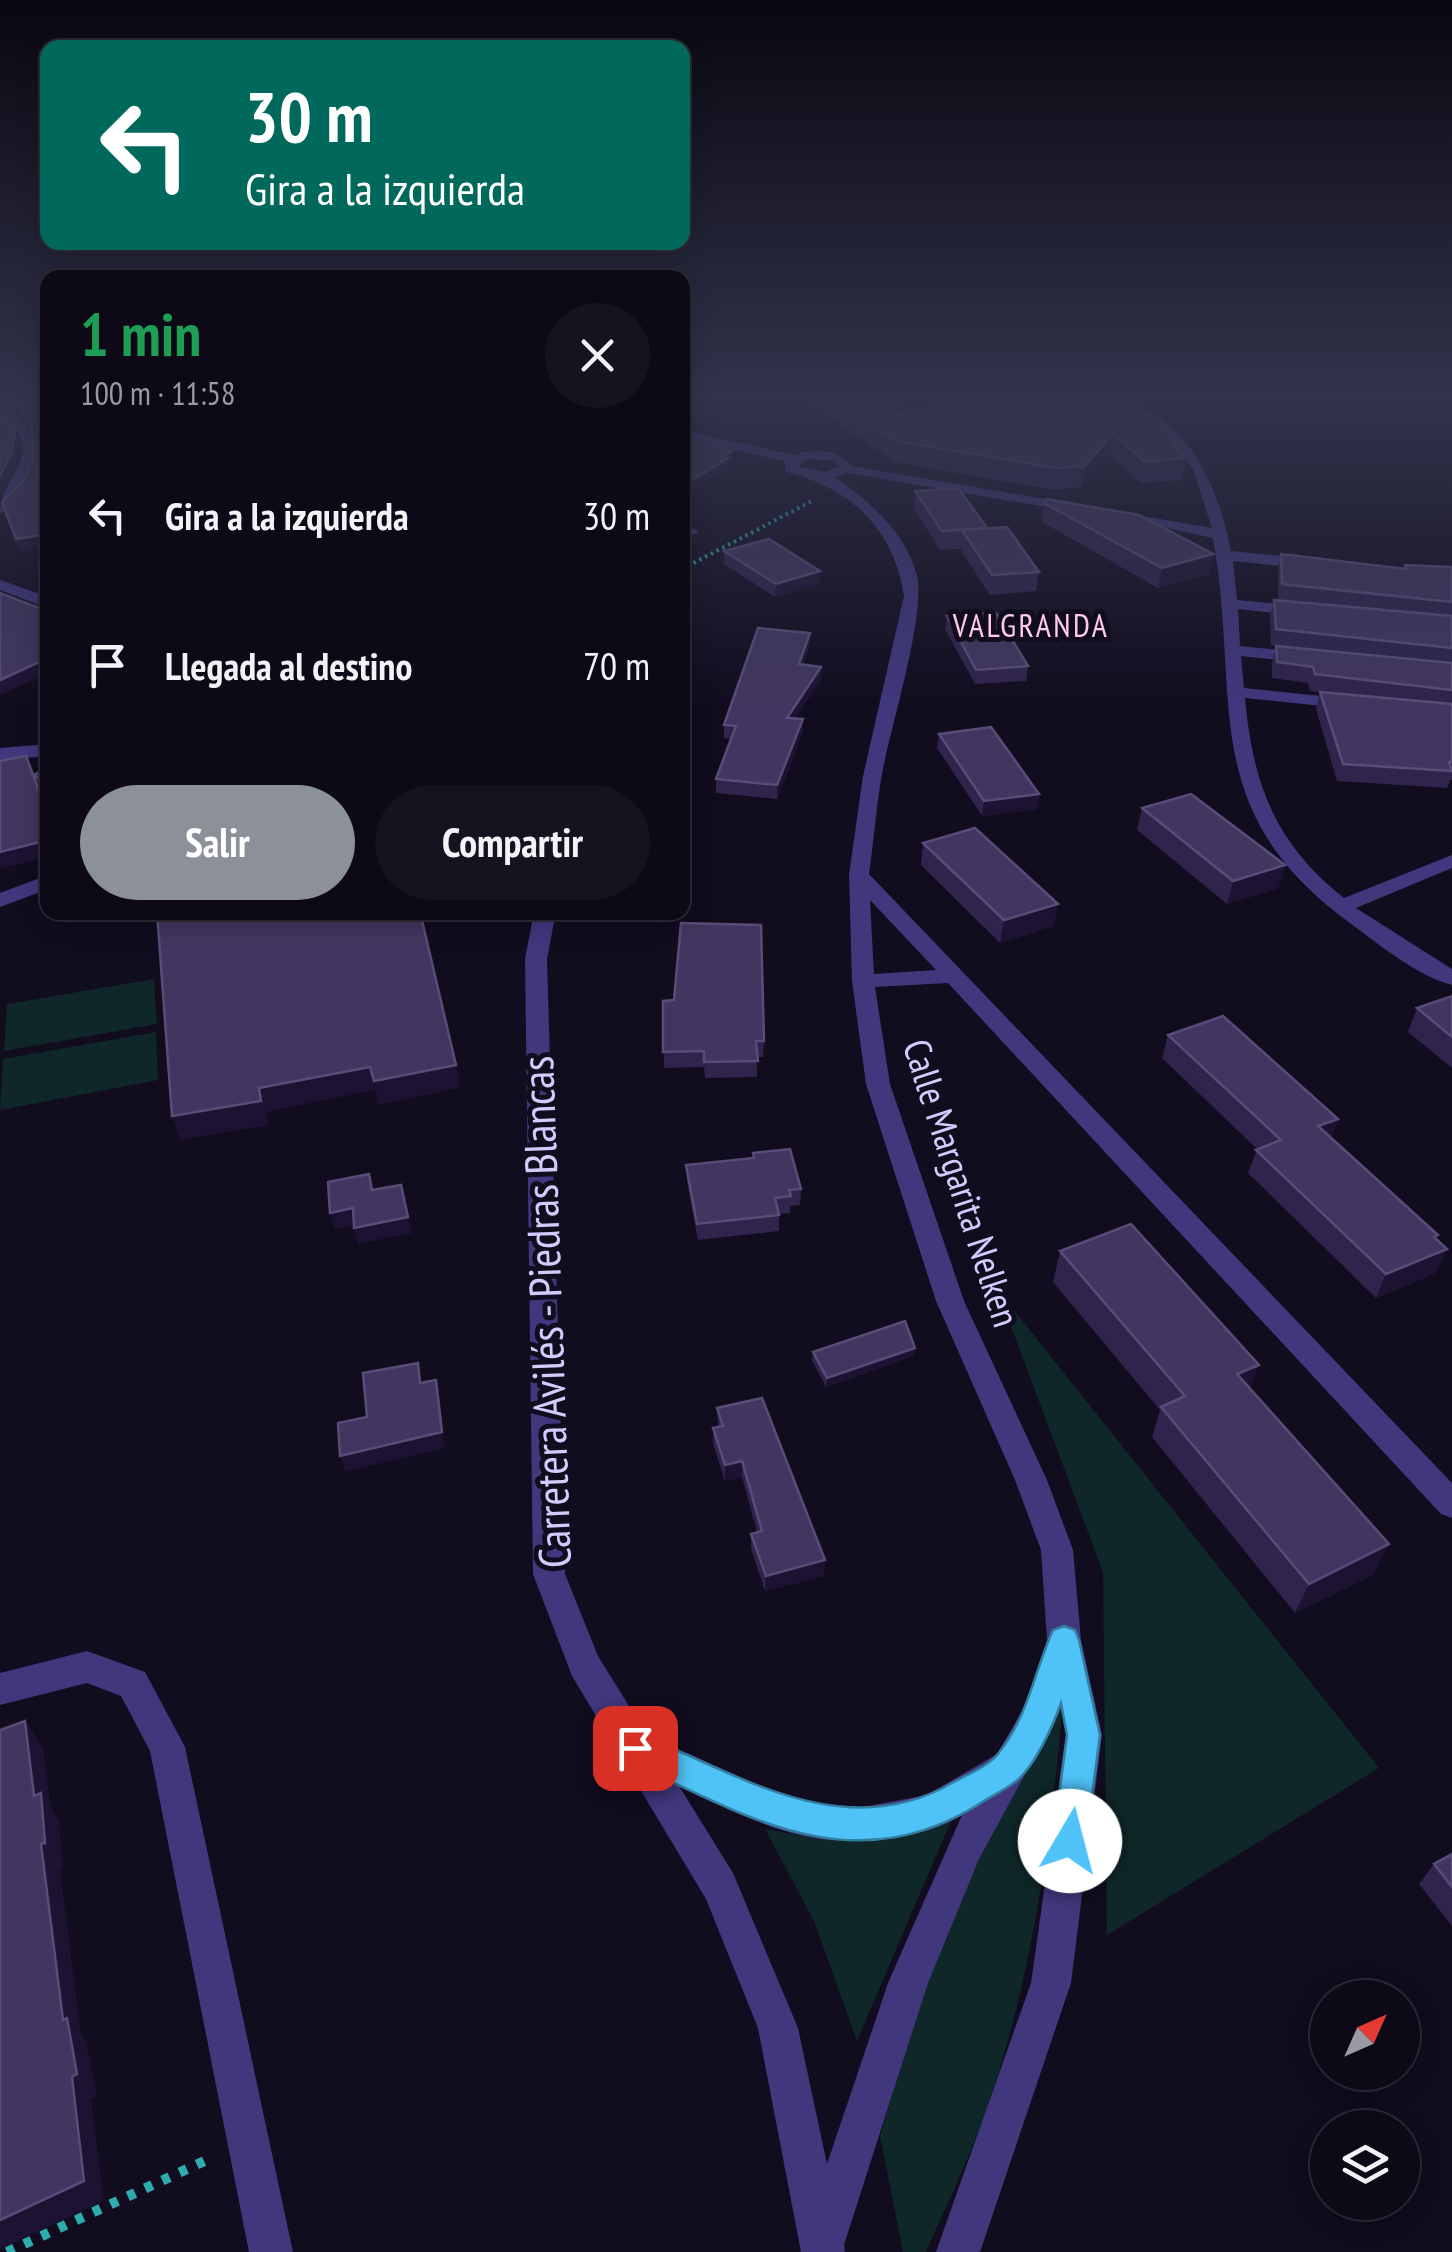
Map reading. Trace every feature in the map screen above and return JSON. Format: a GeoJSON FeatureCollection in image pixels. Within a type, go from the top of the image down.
{"type":"FeatureCollection","features":[{"type":"Feature","properties":{"kind":"street","name":"Calle Margarita Nelken"},"geometry":{"type":"LineString","coordinates":[[853,499],[901,547],[910,572],[912,596],[872,776],[858,875],[862,981],[878,1084],[950,1301],[1031,1480],[1057,1550],[1064,1640]]}},
{"type":"Feature","properties":{"kind":"street"},"geometry":{"type":"LineString","coordinates":[[1022,499],[1218,534]]}},
{"type":"Feature","properties":{"kind":"street"},"geometry":{"type":"LineString","coordinates":[[1160,523],[1193,516],[1214,499]]}},
{"type":"Feature","properties":{"kind":"street"},"geometry":{"type":"LineString","coordinates":[[1215,499],[1231,604],[1230,650],[1248,784],[1268,827],[1313,882],[1411,956],[1452,978]]}},
{"type":"Feature","properties":{"kind":"street"},"geometry":{"type":"LineString","coordinates":[[1222,555],[1337,566]]}},
{"type":"Feature","properties":{"kind":"street"},"geometry":{"type":"LineString","coordinates":[[0,585],[40,600]]}},
{"type":"Feature","properties":{"kind":"street"},"geometry":{"type":"LineString","coordinates":[[1231,604],[1323,612]]}},
{"type":"Feature","properties":{"kind":"street"},"geometry":{"type":"LineString","coordinates":[[1230,650],[1323,659]]}},
{"type":"Feature","properties":{"kind":"street"},"geometry":{"type":"LineString","coordinates":[[1234,692],[1376,706]]}},
{"type":"Feature","properties":{"kind":"street"},"geometry":{"type":"LineString","coordinates":[[0,754],[40,751]]}},
{"type":"Feature","properties":{"kind":"street"},"geometry":{"type":"LineString","coordinates":[[1344,906],[1452,862]]}},
{"type":"Feature","properties":{"kind":"street"},"geometry":{"type":"LineString","coordinates":[[858,875],[1452,1504]]}},
{"type":"Feature","properties":{"kind":"street"},"geometry":{"type":"LineString","coordinates":[[0,901],[40,884]]}},
{"type":"Feature","properties":{"kind":"street","name":"Carretera Avilés - Piedras Blancas"},"geometry":{"type":"LineString","coordinates":[[543,920],[536,959],[537,1155],[549,1574],[584,1665],[720,1886],[778,2028],[823,2248]]}},
{"type":"Feature","properties":{"kind":"street"},"geometry":{"type":"LineString","coordinates":[[862,981],[956,976]]}},
{"type":"Feature","properties":{"kind":"street"},"geometry":{"type":"LineString","coordinates":[[823,2248],[908,1983],[964,1846],[1044,1706],[1064,1640]]}},
{"type":"Feature","properties":{"kind":"street"},"geometry":{"type":"LineString","coordinates":[[958,2252],[1051,1983],[1084,1735],[1064,1640]]}},
{"type":"Feature","properties":{"kind":"street"},"geometry":{"type":"LineString","coordinates":[[0,1689],[87,1667],[133,1684],[167,1747],[271,2252]]}},
{"type":"Feature","properties":{"kind":"street"},"geometry":{"type":"LineString","coordinates":[[635,1748],[775,1812],[822,1824],[863,1825],[933,1812],[1007,1768]]}},
{"type":"Feature","properties":{"kind":"path"},"geometry":{"type":"LineString","coordinates":[[690,565],[816,499]]}},
{"type":"Feature","properties":{"kind":"path"},"geometry":{"type":"LineString","coordinates":[[7,2252],[248,2141]]}},
{"type":"Feature","properties":{"kind":"green space"},"geometry":{"type":"Polygon","coordinates":[[[154,979],[157,1024],[4,1051],[7,1004],[154,979]]]}},
{"type":"Feature","properties":{"kind":"green space"},"geometry":{"type":"Polygon","coordinates":[[[156,1032],[158,1080],[0,1110],[3,1059],[156,1032]]]}},
{"type":"Feature","properties":{"kind":"green space"},"geometry":{"type":"Polygon","coordinates":[[[997,1289],[1379,1768],[1107,1935],[1103,1572],[997,1289]]]}},
{"type":"Feature","properties":{"kind":"green space"},"geometry":{"type":"Polygon","coordinates":[[[1063,1702],[1036,1914],[1000,2069],[970,2153],[926,2252],[903,2252],[880,2136],[935,1952],[978,1854],[1063,1702]]]}},
{"type":"Feature","properties":{"kind":"green space"},"geometry":{"type":"Polygon","coordinates":[[[951,1821],[857,2041],[814,1921],[765,1829],[816,1837],[858,1838],[951,1821]]]}},
{"type":"Feature","properties":{"kind":"building"},"geometry":{"type":"Polygon","coordinates":[[[40,499],[40,535],[16,539],[2,502],[40,499]]]}},
{"type":"Feature","properties":{"kind":"building"},"geometry":{"type":"Polygon","coordinates":[[[920,499],[966,499],[987,528],[942,531],[920,499]]]}},
{"type":"Feature","properties":{"kind":"building"},"geometry":{"type":"Polygon","coordinates":[[[1047,499],[1139,515],[1213,554],[1162,568],[1044,503],[1047,499]]]}},
{"type":"Feature","properties":{"kind":"building"},"geometry":{"type":"Polygon","coordinates":[[[1007,527],[1039,572],[992,575],[962,530],[1007,527]]]}},
{"type":"Feature","properties":{"kind":"building"},"geometry":{"type":"Polygon","coordinates":[[[769,539],[820,571],[776,584],[724,551],[769,539]]]}},
{"type":"Feature","properties":{"kind":"building"},"geometry":{"type":"Polygon","coordinates":[[[1281,554],[1406,569],[1405,565],[1452,567],[1452,602],[1282,584],[1281,554]]]}},
{"type":"Feature","properties":{"kind":"building"},"geometry":{"type":"Polygon","coordinates":[[[0,593],[40,608],[40,662],[0,680],[0,593]]]}},
{"type":"Feature","properties":{"kind":"building"},"geometry":{"type":"Polygon","coordinates":[[[1274,600],[1452,616],[1452,648],[1276,629],[1274,600]]]}},
{"type":"Feature","properties":{"kind":"building"},"geometry":{"type":"Polygon","coordinates":[[[996,613],[1028,666],[976,670],[947,616],[996,613]]]}},
{"type":"Feature","properties":{"kind":"building"},"geometry":{"type":"Polygon","coordinates":[[[758,628],[810,633],[799,664],[821,667],[787,718],[803,719],[777,785],[716,779],[736,726],[724,725],[758,628]]]}},
{"type":"Feature","properties":{"kind":"building"},"geometry":{"type":"Polygon","coordinates":[[[1276,646],[1452,663],[1452,690],[1315,674],[1313,667],[1277,662],[1276,646]]]}},
{"type":"Feature","properties":{"kind":"building"},"geometry":{"type":"Polygon","coordinates":[[[1320,692],[1452,704],[1452,771],[1343,764],[1320,692]]]}},
{"type":"Feature","properties":{"kind":"building"},"geometry":{"type":"Polygon","coordinates":[[[991,727],[1039,794],[984,801],[939,734],[991,727]]]}},
{"type":"Feature","properties":{"kind":"building"},"geometry":{"type":"Polygon","coordinates":[[[26,756],[40,794],[40,842],[0,852],[0,761],[26,756]]]}},
{"type":"Feature","properties":{"kind":"building"},"geometry":{"type":"Polygon","coordinates":[[[1191,794],[1285,865],[1233,881],[1142,808],[1191,794]]]}},
{"type":"Feature","properties":{"kind":"building"},"geometry":{"type":"Polygon","coordinates":[[[975,828],[1058,904],[1004,920],[923,843],[975,828]]]}},
{"type":"Feature","properties":{"kind":"building"},"geometry":{"type":"Polygon","coordinates":[[[158,920],[422,920],[456,1065],[374,1081],[370,1067],[259,1088],[261,1101],[172,1116],[158,920]]]}},
{"type":"Feature","properties":{"kind":"building"},"geometry":{"type":"Polygon","coordinates":[[[681,923],[761,925],[764,1041],[756,1041],[758,1061],[704,1062],[704,1051],[663,1052],[663,1001],[674,1000],[681,923]]]}},
{"type":"Feature","properties":{"kind":"building"},"geometry":{"type":"Polygon","coordinates":[[[1452,996],[1452,1037],[1417,1008],[1452,996]]]}},
{"type":"Feature","properties":{"kind":"building"},"geometry":{"type":"Polygon","coordinates":[[[1223,1016],[1338,1119],[1318,1126],[1438,1235],[1434,1237],[1447,1249],[1386,1274],[1256,1150],[1281,1140],[1168,1035],[1223,1016]]]}},
{"type":"Feature","properties":{"kind":"building"},"geometry":{"type":"Polygon","coordinates":[[[790,1149],[801,1189],[789,1190],[791,1196],[775,1198],[779,1215],[697,1224],[686,1165],[754,1158],[753,1153],[790,1149]]]}},
{"type":"Feature","properties":{"kind":"building"},"geometry":{"type":"Polygon","coordinates":[[[369,1174],[372,1190],[401,1185],[408,1217],[354,1228],[353,1208],[330,1213],[328,1182],[369,1174]]]}},
{"type":"Feature","properties":{"kind":"building"},"geometry":{"type":"Polygon","coordinates":[[[1131,1224],[1259,1365],[1237,1374],[1389,1544],[1309,1584],[1161,1407],[1185,1396],[1060,1251],[1131,1224]]]}},
{"type":"Feature","properties":{"kind":"building"},"geometry":{"type":"Polygon","coordinates":[[[905,1321],[915,1348],[827,1378],[813,1352],[905,1321]]]}},
{"type":"Feature","properties":{"kind":"building"},"geometry":{"type":"Polygon","coordinates":[[[418,1363],[420,1383],[436,1380],[442,1432],[340,1456],[338,1423],[367,1417],[363,1373],[418,1363]]]}},
{"type":"Feature","properties":{"kind":"building"},"geometry":{"type":"Polygon","coordinates":[[[762,1398],[825,1560],[766,1576],[751,1534],[762,1531],[742,1461],[725,1465],[713,1428],[723,1426],[717,1408],[762,1398]]]}},
{"type":"Feature","properties":{"kind":"building"},"geometry":{"type":"Polygon","coordinates":[[[25,1721],[34,1796],[41,1793],[45,1843],[41,1844],[63,2020],[67,2018],[77,2074],[72,2077],[84,2181],[0,2220],[0,1730],[25,1721]]]}},
{"type":"Feature","properties":{"kind":"building"},"geometry":{"type":"Polygon","coordinates":[[[1452,1854],[1452,1887],[1434,1864],[1452,1854]]]}},
{"type":"Feature","properties":{"kind":"district","name":"VALGRANDA"},"geometry":{"type":"Point","coordinates":[1031,626]}},
{"type":"Feature","properties":{"kind":"route"},"geometry":{"type":"LineString","coordinates":[[635,1748],[775,1812],[822,1824],[863,1825],[933,1812],[1007,1768],[1044,1706],[1064,1640],[1084,1735],[1070,1841]]}}]}
